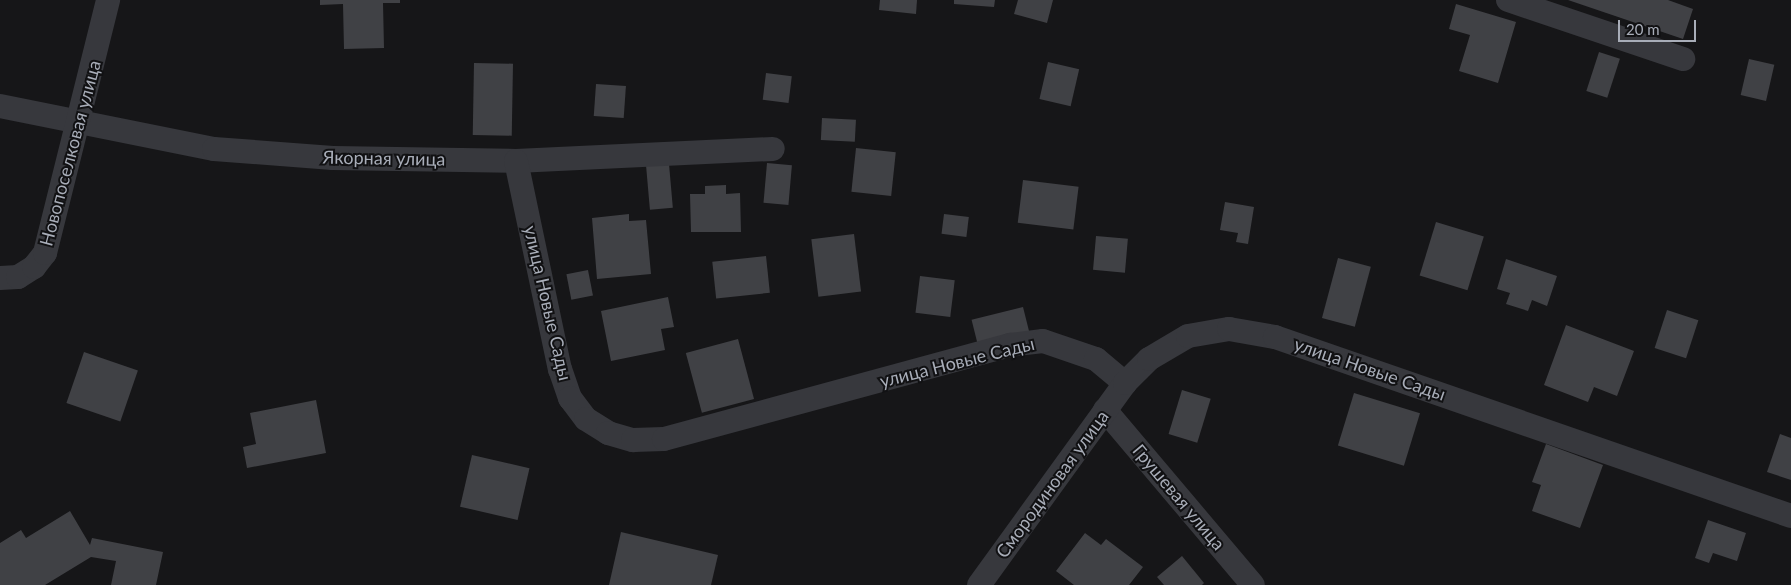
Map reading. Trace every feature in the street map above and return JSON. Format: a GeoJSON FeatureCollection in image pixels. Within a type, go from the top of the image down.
{"type":"FeatureCollection","features":[{"type":"Feature","properties":{"kind":"street","name":"Новопоселковая улица"},"geometry":{"type":"LineString","coordinates":[[0,278],[18,277],[34,268],[45,253],[80,124],[108,0]]}},
{"type":"Feature","properties":{"kind":"street"},"geometry":{"type":"LineString","coordinates":[[1508,0],[1683,59]]}},
{"type":"Feature","properties":{"kind":"street","name":"Якорная улица"},"geometry":{"type":"LineString","coordinates":[[0,106],[80,124],[214,149],[332,158],[516,161],[773,149]]}},
{"type":"Feature","properties":{"kind":"street","name":"улица Новые Сады"},"geometry":{"type":"LineString","coordinates":[[516,161],[560,369],[570,398],[586,419],[608,433],[633,440],[664,439],[1010,345],[1043,340],[1096,360],[1125,382],[1149,359],[1188,336],[1229,329],[1275,336],[1791,516]]}},
{"type":"Feature","properties":{"kind":"street","name":"Смородиновая улица"},"geometry":{"type":"LineString","coordinates":[[979,585],[1125,382]]}},
{"type":"Feature","properties":{"kind":"street","name":"Грушевая улица"},"geometry":{"type":"LineString","coordinates":[[1105,410],[1253,585]]}},
{"type":"Feature","properties":{"kind":"building"},"geometry":{"type":"Polygon","coordinates":[[[320,0],[400,0],[400,3],[383,3],[384,48],[344,49],[343,4],[320,5],[320,0]]]}},
{"type":"Feature","properties":{"kind":"building"},"geometry":{"type":"Polygon","coordinates":[[[880,0],[917,0],[916,14],[879,10],[880,0]]]}},
{"type":"Feature","properties":{"kind":"building"},"geometry":{"type":"Polygon","coordinates":[[[954,0],[995,0],[994,7],[954,4],[954,0]]]}},
{"type":"Feature","properties":{"kind":"building"},"geometry":{"type":"Polygon","coordinates":[[[1018,0],[1053,0],[1047,23],[1014,14],[1018,0]]]}},
{"type":"Feature","properties":{"kind":"building"},"geometry":{"type":"Polygon","coordinates":[[[1568,0],[1668,0],[1693,9],[1683,39],[1568,0]]]}},
{"type":"Feature","properties":{"kind":"building"},"geometry":{"type":"Polygon","coordinates":[[[1456,4],[1516,22],[1498,83],[1459,71],[1470,35],[1449,29],[1456,4]]]}},
{"type":"Feature","properties":{"kind":"building"},"geometry":{"type":"Polygon","coordinates":[[[1599,52],[1620,59],[1607,98],[1586,91],[1599,52]]]}},
{"type":"Feature","properties":{"kind":"building"},"geometry":{"type":"Polygon","coordinates":[[[1749,59],[1774,65],[1766,101],[1741,95],[1749,59]]]}},
{"type":"Feature","properties":{"kind":"building"},"geometry":{"type":"Polygon","coordinates":[[[1048,62],[1079,69],[1071,106],[1039,99],[1048,62]]]}},
{"type":"Feature","properties":{"kind":"building"},"geometry":{"type":"Polygon","coordinates":[[[474,63],[513,64],[512,136],[473,135],[474,63]]]}},
{"type":"Feature","properties":{"kind":"building"},"geometry":{"type":"Polygon","coordinates":[[[766,73],[792,76],[789,103],[763,100],[766,73]]]}},
{"type":"Feature","properties":{"kind":"building"},"geometry":{"type":"Polygon","coordinates":[[[596,84],[626,86],[624,118],[594,116],[596,84]]]}},
{"type":"Feature","properties":{"kind":"building"},"geometry":{"type":"Polygon","coordinates":[[[822,118],[856,120],[855,142],[821,140],[822,118]]]}},
{"type":"Feature","properties":{"kind":"building"},"geometry":{"type":"Polygon","coordinates":[[[856,148],[896,152],[891,196],[851,192],[856,148]]]}},
{"type":"Feature","properties":{"kind":"building"},"geometry":{"type":"Polygon","coordinates":[[[767,163],[792,165],[788,205],[764,203],[767,163]]]}},
{"type":"Feature","properties":{"kind":"building"},"geometry":{"type":"Polygon","coordinates":[[[669,164],[673,208],[650,210],[646,166],[669,164]]]}},
{"type":"Feature","properties":{"kind":"building"},"geometry":{"type":"Polygon","coordinates":[[[1023,180],[1079,187],[1073,230],[1018,223],[1023,180]]]}},
{"type":"Feature","properties":{"kind":"building"},"geometry":{"type":"Polygon","coordinates":[[[726,185],[726,194],[740,193],[741,232],[691,232],[690,194],[705,194],[705,186],[726,185]]]}},
{"type":"Feature","properties":{"kind":"building"},"geometry":{"type":"Polygon","coordinates":[[[1225,202],[1254,207],[1248,244],[1236,242],[1238,233],[1220,230],[1225,202]]]}},
{"type":"Feature","properties":{"kind":"building"},"geometry":{"type":"Polygon","coordinates":[[[629,214],[629,221],[646,220],[651,274],[597,279],[592,218],[629,214]]]}},
{"type":"Feature","properties":{"kind":"building"},"geometry":{"type":"Polygon","coordinates":[[[944,214],[969,217],[966,237],[942,234],[944,214]]]}},
{"type":"Feature","properties":{"kind":"building"},"geometry":{"type":"Polygon","coordinates":[[[1436,222],[1484,237],[1467,290],[1420,276],[1436,222]]]}},
{"type":"Feature","properties":{"kind":"building"},"geometry":{"type":"Polygon","coordinates":[[[854,234],[861,292],[818,297],[811,239],[854,234]]]}},
{"type":"Feature","properties":{"kind":"building"},"geometry":{"type":"Polygon","coordinates":[[[1096,236],[1128,239],[1125,273],[1093,270],[1096,236]]]}},
{"type":"Feature","properties":{"kind":"building"},"geometry":{"type":"Polygon","coordinates":[[[766,256],[770,293],[716,298],[712,262],[766,256]]]}},
{"type":"Feature","properties":{"kind":"building"},"geometry":{"type":"Polygon","coordinates":[[[1338,258],[1371,267],[1355,327],[1322,318],[1338,258]]]}},
{"type":"Feature","properties":{"kind":"building"},"geometry":{"type":"Polygon","coordinates":[[[1506,259],[1557,276],[1547,306],[1532,300],[1528,311],[1506,304],[1510,293],[1497,289],[1506,259]]]}},
{"type":"Feature","properties":{"kind":"building"},"geometry":{"type":"Polygon","coordinates":[[[588,270],[593,296],[571,300],[566,274],[588,270]]]}},
{"type":"Feature","properties":{"kind":"building"},"geometry":{"type":"Polygon","coordinates":[[[920,276],[955,280],[950,317],[915,313],[920,276]]]}},
{"type":"Feature","properties":{"kind":"building"},"geometry":{"type":"Polygon","coordinates":[[[668,297],[674,327],[661,329],[665,350],[611,361],[601,311],[668,297]]]}},
{"type":"Feature","properties":{"kind":"building"},"geometry":{"type":"Polygon","coordinates":[[[1023,307],[1029,331],[978,344],[972,320],[1023,307]]]}},
{"type":"Feature","properties":{"kind":"building"},"geometry":{"type":"Polygon","coordinates":[[[1667,310],[1698,320],[1686,358],[1655,348],[1667,310]]]}},
{"type":"Feature","properties":{"kind":"building"},"geometry":{"type":"Polygon","coordinates":[[[1566,325],[1634,351],[1617,396],[1594,387],[1588,402],[1544,385],[1566,325]]]}},
{"type":"Feature","properties":{"kind":"building"},"geometry":{"type":"Polygon","coordinates":[[[738,339],[754,399],[702,413],[686,353],[738,339]]]}},
{"type":"Feature","properties":{"kind":"building"},"geometry":{"type":"Polygon","coordinates":[[[84,352],[138,371],[120,422],[66,403],[84,352]]]}},
{"type":"Feature","properties":{"kind":"building"},"geometry":{"type":"Polygon","coordinates":[[[1182,390],[1211,399],[1197,443],[1169,434],[1182,390]]]}},
{"type":"Feature","properties":{"kind":"building"},"geometry":{"type":"Polygon","coordinates":[[[1354,393],[1420,413],[1404,466],[1338,446],[1354,393]]]}},
{"type":"Feature","properties":{"kind":"building"},"geometry":{"type":"Polygon","coordinates":[[[316,400],[326,453],[247,468],[243,447],[256,444],[250,413],[316,400]]]}},
{"type":"Feature","properties":{"kind":"building"},"geometry":{"type":"Polygon","coordinates":[[[1780,434],[1791,438],[1791,480],[1767,472],[1780,434]]]}},
{"type":"Feature","properties":{"kind":"building"},"geometry":{"type":"Polygon","coordinates":[[[1546,444],[1603,465],[1580,528],[1532,511],[1541,485],[1532,482],[1546,444]]]}},
{"type":"Feature","properties":{"kind":"building"},"geometry":{"type":"Polygon","coordinates":[[[472,455],[529,468],[518,520],[460,507],[472,455]]]}},
{"type":"Feature","properties":{"kind":"building"},"geometry":{"type":"Polygon","coordinates":[[[70,511],[90,545],[92,538],[163,552],[156,585],[111,585],[116,561],[91,557],[45,585],[0,585],[0,543],[21,530],[26,538],[70,511]]]}},
{"type":"Feature","properties":{"kind":"building"},"geometry":{"type":"Polygon","coordinates":[[[1708,520],[1746,533],[1737,561],[1713,553],[1709,563],[1695,558],[1708,520]]]}},
{"type":"Feature","properties":{"kind":"building"},"geometry":{"type":"Polygon","coordinates":[[[621,532],[718,555],[711,585],[609,585],[621,532]]]}},
{"type":"Feature","properties":{"kind":"building"},"geometry":{"type":"Polygon","coordinates":[[[1085,533],[1101,545],[1106,539],[1143,567],[1129,585],[1074,585],[1056,571],[1085,533]]]}},
{"type":"Feature","properties":{"kind":"building"},"geometry":{"type":"Polygon","coordinates":[[[1182,556],[1204,583],[1202,585],[1164,585],[1157,577],[1182,556]]]}}]}
